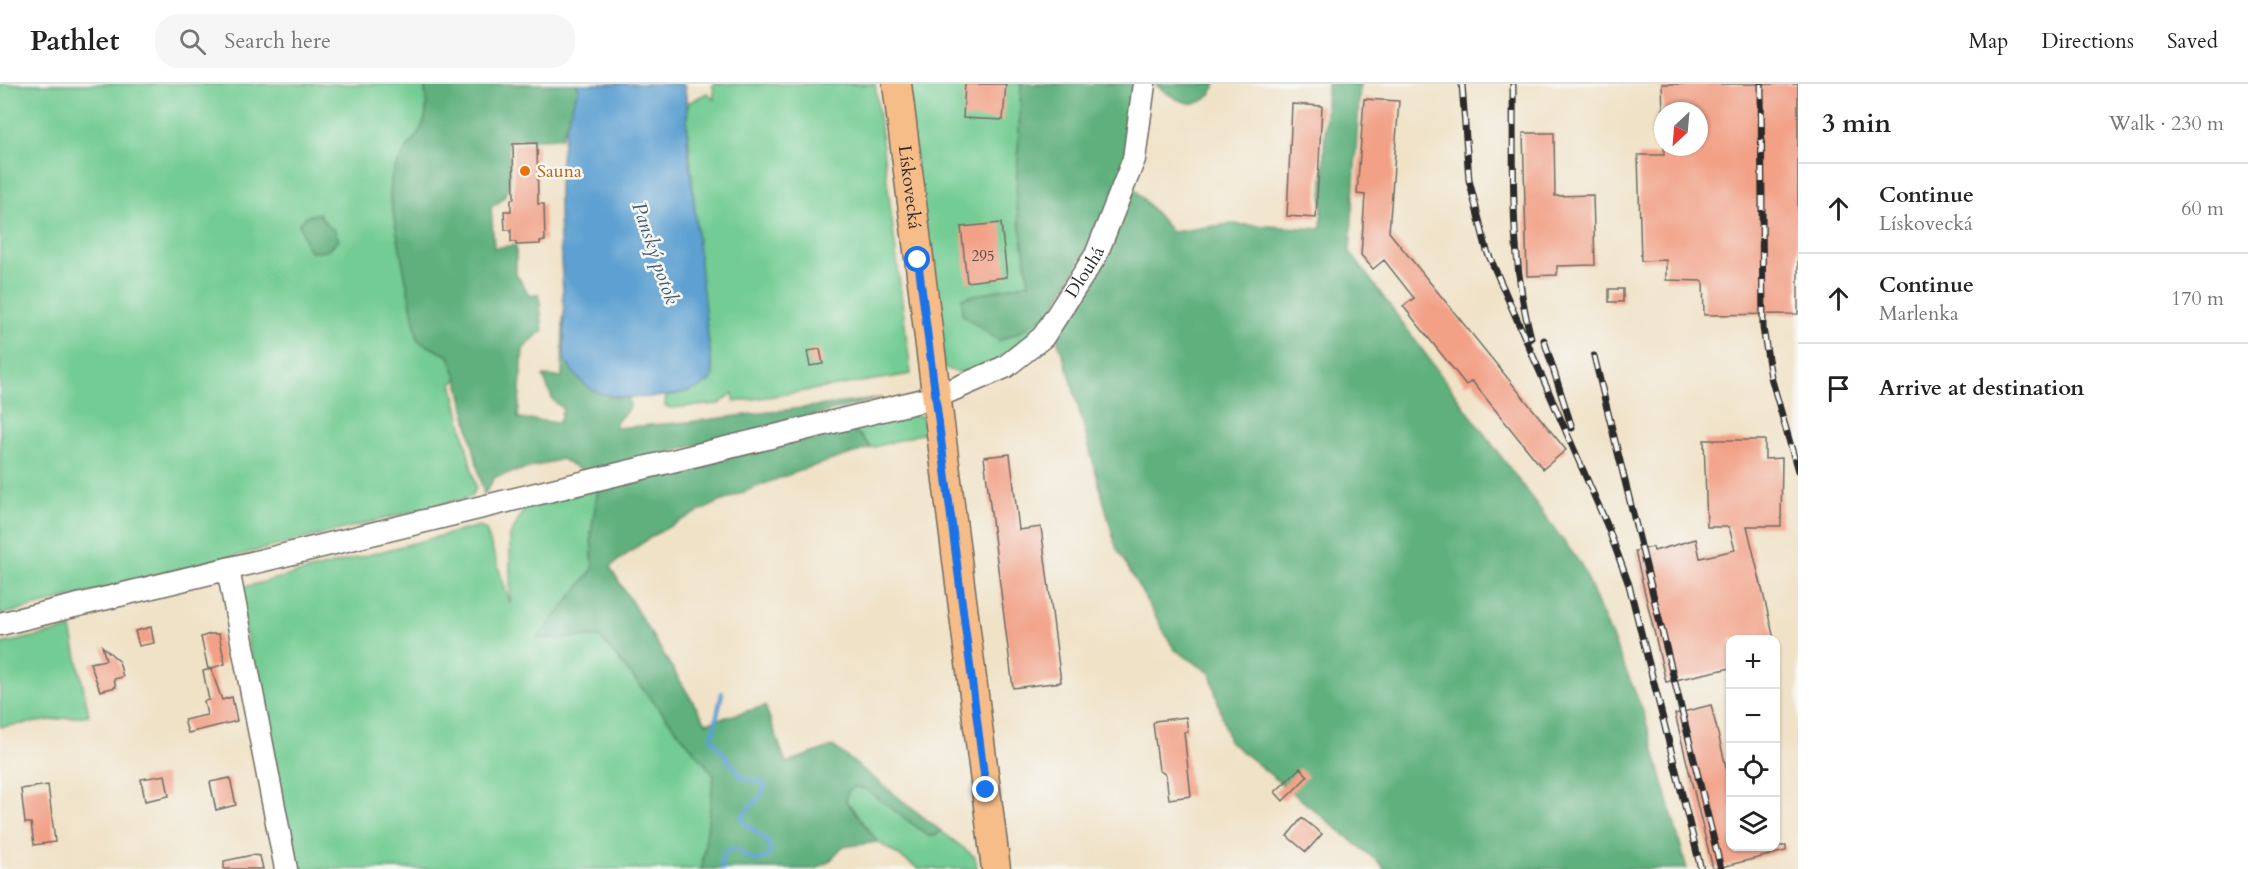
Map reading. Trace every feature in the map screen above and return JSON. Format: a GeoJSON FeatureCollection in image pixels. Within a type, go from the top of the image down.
{"type":"FeatureCollection","features":[{"type":"Feature","properties":{"kind":"main road","name":"Lískovecká"},"geometry":{"type":"LineString","coordinates":[[897,84],[996,869]]}},
{"type":"Feature","properties":{"kind":"street","name":"Dlouhá"},"geometry":{"type":"LineString","coordinates":[[0,624],[936,397],[1005,367],[1043,337],[1096,255],[1134,159],[1144,84]]}},
{"type":"Feature","properties":{"kind":"street"},"geometry":{"type":"LineString","coordinates":[[228,569],[286,869]]}},
{"type":"Feature","properties":{"kind":"green space"},"geometry":{"type":"Polygon","coordinates":[[[0,84],[424,84],[426,113],[423,124],[393,173],[390,197],[418,341],[449,356],[458,380],[452,383],[476,488],[471,497],[0,615],[0,84]]]}},
{"type":"Feature","properties":{"kind":"green space"},"geometry":{"type":"Polygon","coordinates":[[[424,84],[576,84],[579,88],[561,138],[507,140],[510,168],[508,187],[505,195],[491,207],[494,248],[516,245],[516,274],[529,295],[539,295],[543,332],[539,333],[523,349],[518,418],[559,423],[563,409],[553,400],[543,376],[562,377],[563,316],[564,357],[610,397],[629,398],[630,408],[617,421],[615,428],[689,422],[882,398],[584,474],[562,459],[495,477],[484,495],[458,380],[449,356],[418,341],[390,197],[393,173],[423,124],[426,113],[424,84]]]}},
{"type":"Feature","properties":{"kind":"green space"},"geometry":{"type":"Polygon","coordinates":[[[713,84],[875,84],[911,374],[735,402],[733,393],[719,404],[670,408],[665,406],[666,395],[692,390],[713,375],[702,290],[687,122],[688,103],[707,93],[714,99],[713,84]]]}},
{"type":"Feature","properties":{"kind":"green space"},"geometry":{"type":"Polygon","coordinates":[[[905,84],[1021,84],[1016,201],[1029,283],[962,298],[1052,311],[1031,333],[1002,356],[986,366],[970,371],[956,372],[943,366],[905,84]]]}},
{"type":"Feature","properties":{"kind":"green space"},"geometry":{"type":"Polygon","coordinates":[[[1021,84],[1131,84],[1139,109],[1117,194],[1052,311],[1021,331],[999,341],[962,314],[962,298],[1029,283],[1016,201],[1021,84]]]}},
{"type":"Feature","properties":{"kind":"green space"},"geometry":{"type":"Polygon","coordinates":[[[1155,84],[1216,84],[1203,100],[1188,103],[1171,96],[1155,84]]]}},
{"type":"Feature","properties":{"kind":"green space"},"geometry":{"type":"Polygon","coordinates":[[[1327,84],[1360,84],[1350,252],[1582,566],[1643,711],[1687,869],[1383,869],[1383,866],[1229,741],[1210,673],[1174,649],[1116,547],[1070,376],[1055,333],[1133,187],[1172,232],[1229,224],[1321,229],[1327,84]]]}},
{"type":"Feature","properties":{"kind":"green space"},"geometry":{"type":"Polygon","coordinates":[[[319,213],[328,227],[334,229],[339,240],[326,251],[312,252],[306,246],[299,223],[306,217],[319,213]]]}},
{"type":"Feature","properties":{"kind":"green space"},"geometry":{"type":"Polygon","coordinates":[[[894,414],[922,416],[927,432],[871,448],[860,435],[845,427],[894,414]]]}},
{"type":"Feature","properties":{"kind":"green space"},"geometry":{"type":"Polygon","coordinates":[[[845,427],[860,435],[871,448],[791,474],[713,505],[656,534],[610,567],[706,723],[765,706],[786,763],[833,746],[941,831],[935,836],[929,836],[865,789],[855,787],[848,791],[846,801],[878,842],[842,847],[830,861],[816,869],[702,869],[714,775],[600,637],[538,638],[593,569],[591,534],[598,489],[845,427]]]}},
{"type":"Feature","properties":{"kind":"green space"},"geometry":{"type":"Polygon","coordinates":[[[598,489],[591,534],[593,569],[539,638],[600,637],[714,775],[702,869],[293,869],[237,589],[479,526],[486,530],[510,603],[510,536],[526,506],[598,489]]]}},
{"type":"Feature","properties":{"kind":"green space"},"geometry":{"type":"Polygon","coordinates":[[[71,629],[89,715],[0,727],[0,644],[71,629]]]}},
{"type":"Feature","properties":{"kind":"green space"},"geometry":{"type":"Polygon","coordinates":[[[854,787],[865,788],[929,836],[935,836],[941,831],[975,857],[977,869],[919,869],[878,842],[846,801],[848,791],[854,787]]]}},
{"type":"Feature","properties":{"kind":"water"},"geometry":{"type":"Polygon","coordinates":[[[576,84],[684,84],[688,148],[713,375],[706,383],[694,390],[678,394],[639,397],[606,394],[595,391],[581,381],[564,357],[559,187],[568,120],[579,88],[576,84]]]}},
{"type":"Feature","properties":{"kind":"building"},"geometry":{"type":"Polygon","coordinates":[[[965,84],[1006,84],[1003,120],[963,118],[965,84]]]}},
{"type":"Feature","properties":{"kind":"building"},"geometry":{"type":"Polygon","coordinates":[[[1662,84],[1798,84],[1798,314],[1704,315],[1703,281],[1666,280],[1666,260],[1641,261],[1638,155],[1708,156],[1708,102],[1663,102],[1662,84]]]}},
{"type":"Feature","properties":{"kind":"building"},"geometry":{"type":"Polygon","coordinates":[[[1364,99],[1399,101],[1389,232],[1566,450],[1543,469],[1472,381],[1466,385],[1403,306],[1414,298],[1384,260],[1373,269],[1361,255],[1365,195],[1357,194],[1364,99]]]}},
{"type":"Feature","properties":{"kind":"building"},"geometry":{"type":"Polygon","coordinates":[[[1292,104],[1322,106],[1316,218],[1287,216],[1292,104]]]}},
{"type":"Feature","properties":{"kind":"building"},"geometry":{"type":"Polygon","coordinates":[[[1523,133],[1554,133],[1555,196],[1593,195],[1595,265],[1557,266],[1557,275],[1527,276],[1523,133]]]}},
{"type":"Feature","properties":{"kind":"building"},"geometry":{"type":"Polygon","coordinates":[[[537,143],[538,204],[544,204],[545,241],[540,241],[540,244],[516,245],[516,242],[511,242],[511,230],[505,230],[504,211],[511,211],[511,199],[514,199],[513,144],[537,143]]]}},
{"type":"Feature","properties":{"kind":"building"},"geometry":{"type":"Polygon","coordinates":[[[1001,223],[1007,277],[967,282],[961,227],[1001,223]]]}},
{"type":"Feature","properties":{"kind":"building"},"geometry":{"type":"Polygon","coordinates":[[[1609,289],[1623,289],[1623,302],[1609,302],[1609,289]]]}},
{"type":"Feature","properties":{"kind":"building"},"geometry":{"type":"Polygon","coordinates":[[[820,349],[823,364],[810,366],[807,351],[820,349]]]}},
{"type":"Feature","properties":{"kind":"building"},"geometry":{"type":"Polygon","coordinates":[[[1704,440],[1765,440],[1765,459],[1782,458],[1781,526],[1747,526],[1773,635],[1726,635],[1726,669],[1666,682],[1635,551],[1653,547],[1654,551],[1696,539],[1700,558],[1735,550],[1729,527],[1707,527],[1704,440]]]}},
{"type":"Feature","properties":{"kind":"building"},"geometry":{"type":"Polygon","coordinates":[[[1010,454],[1019,530],[1041,527],[1061,682],[1013,688],[984,457],[1010,454]]]}},
{"type":"Feature","properties":{"kind":"building"},"geometry":{"type":"Polygon","coordinates":[[[151,627],[154,643],[139,646],[135,631],[151,627]]]}},
{"type":"Feature","properties":{"kind":"building"},"geometry":{"type":"Polygon","coordinates":[[[219,634],[225,664],[208,669],[201,637],[219,634]]]}},
{"type":"Feature","properties":{"kind":"building"},"geometry":{"type":"Polygon","coordinates":[[[102,646],[119,661],[123,677],[114,679],[116,687],[100,691],[90,663],[106,660],[102,646]]]}},
{"type":"Feature","properties":{"kind":"building"},"geometry":{"type":"Polygon","coordinates":[[[211,669],[222,700],[232,697],[237,721],[188,733],[184,720],[207,715],[204,701],[209,700],[203,671],[211,669]]]}},
{"type":"Feature","properties":{"kind":"building"},"geometry":{"type":"Polygon","coordinates":[[[1711,705],[1726,766],[1726,851],[1780,851],[1780,846],[1786,846],[1786,851],[1713,869],[1675,714],[1711,705]]]}},
{"type":"Feature","properties":{"kind":"building"},"geometry":{"type":"Polygon","coordinates":[[[1186,717],[1188,732],[1184,732],[1191,796],[1169,799],[1166,775],[1159,770],[1153,723],[1186,717]]]}},
{"type":"Feature","properties":{"kind":"building"},"geometry":{"type":"Polygon","coordinates":[[[1300,768],[1308,776],[1283,801],[1275,792],[1300,768]]]}},
{"type":"Feature","properties":{"kind":"building"},"geometry":{"type":"Polygon","coordinates":[[[165,775],[169,796],[145,801],[141,779],[165,775]]]}},
{"type":"Feature","properties":{"kind":"building"},"geometry":{"type":"Polygon","coordinates":[[[230,778],[236,805],[216,810],[210,782],[230,778]]]}},
{"type":"Feature","properties":{"kind":"building"},"geometry":{"type":"Polygon","coordinates":[[[48,785],[55,842],[34,845],[31,823],[25,823],[21,789],[48,785]]]}},
{"type":"Feature","properties":{"kind":"building"},"geometry":{"type":"Polygon","coordinates":[[[1302,818],[1322,834],[1306,852],[1287,836],[1302,818]]]}},
{"type":"Feature","properties":{"kind":"building"},"geometry":{"type":"Polygon","coordinates":[[[252,855],[260,856],[263,869],[224,869],[224,861],[252,855]]]}},
{"type":"Feature","properties":{"kind":"waterway","name":"Panský potok"},"geometry":{"type":"LineString","coordinates":[[722,693],[712,739],[742,777],[765,784],[763,793],[741,818],[765,839],[770,849],[769,856],[760,860],[748,857],[736,849],[724,851],[721,863],[723,869]]}},
{"type":"Feature","properties":{"kind":"railway"},"geometry":{"type":"LineString","coordinates":[[1462,84],[1469,180],[1487,251],[1607,525],[1629,585],[1701,869]]}},
{"type":"Feature","properties":{"kind":"railway"},"geometry":{"type":"LineString","coordinates":[[1513,84],[1516,243],[1524,307],[1531,338]]}},
{"type":"Feature","properties":{"kind":"railway"},"geometry":{"type":"LineString","coordinates":[[1761,84],[1763,328],[1771,377],[1798,471]]}},
{"type":"Feature","properties":{"kind":"railway"},"geometry":{"type":"LineString","coordinates":[[1544,340],[1572,428]]}},
{"type":"Feature","properties":{"kind":"railway"},"geometry":{"type":"LineString","coordinates":[[1594,356],[1721,869]]}},
{"type":"Feature","properties":{"kind":"place","name":"Sauna"},"geometry":{"type":"Point","coordinates":[525,171]}},
{"type":"Feature","properties":{"kind":"route"},"geometry":{"type":"LineString","coordinates":[[918,260],[986,790]]}}]}
